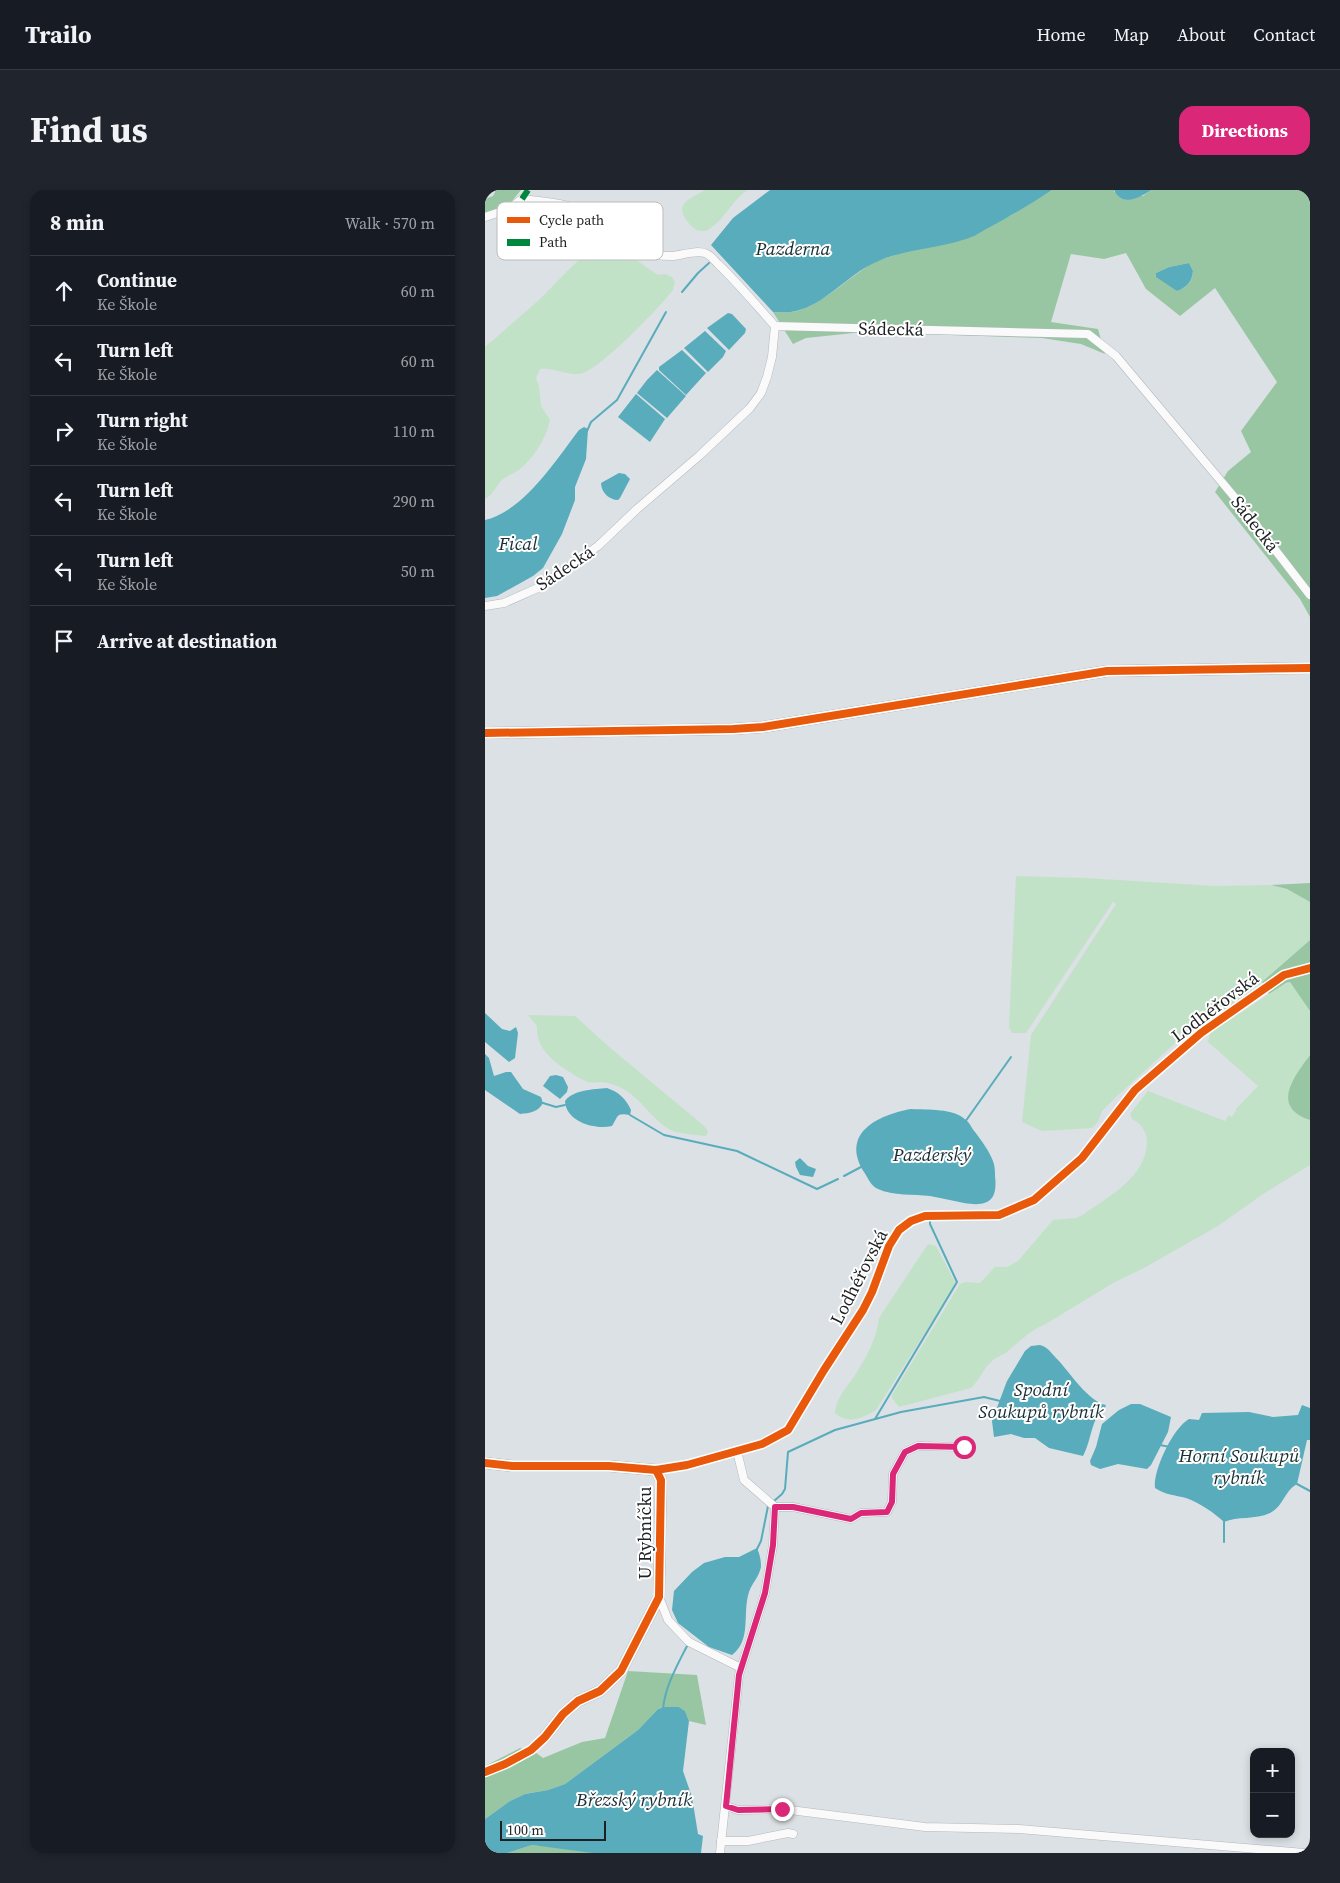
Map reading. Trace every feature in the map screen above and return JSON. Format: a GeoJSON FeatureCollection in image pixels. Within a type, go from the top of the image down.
{"type":"FeatureCollection","features":[{"type":"Feature","properties":{"kind":"main road"},"geometry":{"type":"LineString","coordinates":[[485,733],[755,728],[1107,671],[1310,668]]}},
{"type":"Feature","properties":{"kind":"main road","name":"Lodhéřovská"},"geometry":{"type":"LineString","coordinates":[[485,1463],[512,1466],[609,1466],[657,1470]]}},
{"type":"Feature","properties":{"kind":"main road","name":"U Rybníčku"},"geometry":{"type":"LineString","coordinates":[[657,1470],[661,1480],[659,1597]]}},
{"type":"Feature","properties":{"kind":"main road"},"geometry":{"type":"LineString","coordinates":[[545,1737],[563,1714],[578,1701],[600,1691],[621,1671],[659,1597]]}},
{"type":"Feature","properties":{"kind":"street"},"geometry":{"type":"LineString","coordinates":[[518,202],[522,199],[543,202]]}},
{"type":"Feature","properties":{"kind":"street"},"geometry":{"type":"LineString","coordinates":[[485,217],[497,213]]}},
{"type":"Feature","properties":{"kind":"street"},"geometry":{"type":"LineString","coordinates":[[663,256],[699,252],[707,254],[725,270],[775,326]]}},
{"type":"Feature","properties":{"kind":"street","name":"Sádecká"},"geometry":{"type":"LineString","coordinates":[[485,606],[504,603],[540,587],[598,546],[750,408],[761,393],[767,377],[772,357],[775,326],[1088,334],[1116,356],[1236,499],[1310,595]]}},
{"type":"Feature","properties":{"kind":"street","name":"Lodhéřovská"},"geometry":{"type":"LineString","coordinates":[[657,1470],[687,1465],[762,1444],[788,1430],[863,1310],[872,1292],[889,1246],[899,1230],[911,1221],[925,1216],[999,1215],[1034,1200],[1083,1158],[1135,1090],[1201,1033],[1284,975],[1310,968]]}},
{"type":"Feature","properties":{"kind":"street"},"geometry":{"type":"LineString","coordinates":[[737,1451],[744,1480],[775,1507],[793,1507],[851,1519],[861,1513],[887,1512],[892,1502],[893,1474],[905,1452],[918,1446],[964,1447]]}},
{"type":"Feature","properties":{"kind":"street"},"geometry":{"type":"LineString","coordinates":[[720,1853],[741,1668],[765,1593],[773,1545],[775,1507]]}},
{"type":"Feature","properties":{"kind":"street","name":"U Rybníčku"},"geometry":{"type":"LineString","coordinates":[[659,1597],[669,1620],[689,1642],[741,1668]]}},
{"type":"Feature","properties":{"kind":"street"},"geometry":{"type":"LineString","coordinates":[[726,1806],[738,1810],[782,1809],[801,1811],[925,1827],[1019,1829],[1304,1853]]}},
{"type":"Feature","properties":{"kind":"street"},"geometry":{"type":"LineString","coordinates":[[721,1841],[748,1841],[788,1833],[793,1834]]}},
{"type":"Feature","properties":{"kind":"street"},"geometry":{"type":"LineString","coordinates":[[1203,1853],[1206,1845]]}},
{"type":"Feature","properties":{"kind":"green space"},"geometry":{"type":"Polygon","coordinates":[[[496,190],[521,190],[511,202],[497,202],[497,211],[485,216],[485,199],[493,196],[496,190]]]}},
{"type":"Feature","properties":{"kind":"green space"},"geometry":{"type":"Polygon","coordinates":[[[704,190],[748,190],[737,199],[719,221],[706,231],[695,229],[687,220],[682,210],[686,202],[704,190]]]}},
{"type":"Feature","properties":{"kind":"green space"},"geometry":{"type":"Polygon","coordinates":[[[1052,190],[1114,190],[1114,192],[1143,196],[1151,190],[1310,190],[1310,617],[1300,599],[1215,492],[1228,471],[1251,452],[1241,431],[1277,382],[1215,288],[1180,316],[1146,289],[1126,253],[1104,259],[1071,254],[1051,322],[1098,329],[1105,354],[1081,344],[1042,338],[863,332],[806,338],[793,344],[773,312],[791,312],[806,308],[826,297],[874,262],[1010,216],[1052,190]],[[1189,263],[1169,267],[1156,273],[1177,291],[1189,284],[1193,271],[1189,263]]]}},
{"type":"Feature","properties":{"kind":"green space"},"geometry":{"type":"Polygon","coordinates":[[[636,260],[658,275],[665,274],[672,277],[675,282],[673,290],[628,338],[613,352],[587,371],[574,374],[540,369],[536,378],[539,386],[541,406],[550,420],[546,434],[535,453],[525,464],[518,471],[502,480],[485,499],[485,347],[540,299],[578,261],[636,260]]]}},
{"type":"Feature","properties":{"kind":"green space"},"geometry":{"type":"Polygon","coordinates":[[[1016,876],[1086,878],[1215,886],[1271,885],[1287,889],[1310,902],[1310,940],[1262,982],[1230,1006],[1186,1033],[1102,1111],[1098,1122],[1092,1128],[1042,1131],[1022,1122],[1031,1035],[1116,904],[1113,902],[1026,1033],[1012,1033],[1009,1027],[1016,876]]]}},
{"type":"Feature","properties":{"kind":"green space"},"geometry":{"type":"Polygon","coordinates":[[[1310,883],[1310,902],[1287,889],[1271,885],[1310,883]]]}},
{"type":"Feature","properties":{"kind":"green space"},"geometry":{"type":"Polygon","coordinates":[[[1310,940],[1310,1011],[1290,982],[1269,994],[1262,982],[1310,940]]]}},
{"type":"Feature","properties":{"kind":"green space"},"geometry":{"type":"Polygon","coordinates":[[[1290,982],[1310,1011],[1310,1053],[1295,1077],[1289,1093],[1289,1099],[1290,1106],[1294,1111],[1310,1120],[1310,1165],[1263,1194],[1218,1226],[1144,1268],[1115,1282],[1034,1330],[990,1363],[971,1388],[899,1407],[892,1398],[892,1395],[960,1284],[965,1282],[980,1283],[995,1267],[1007,1267],[1018,1261],[1053,1220],[1076,1218],[1084,1214],[1115,1192],[1134,1175],[1141,1165],[1147,1141],[1143,1128],[1132,1119],[1130,1114],[1148,1091],[1225,1121],[1229,1115],[1232,1117],[1236,1109],[1258,1086],[1208,1042],[1210,1033],[1290,982]]]}},
{"type":"Feature","properties":{"kind":"green space"},"geometry":{"type":"Polygon","coordinates":[[[528,1015],[575,1016],[703,1125],[708,1131],[706,1136],[679,1133],[669,1129],[625,1090],[607,1083],[588,1082],[568,1071],[546,1053],[539,1041],[537,1026],[528,1015]]]}},
{"type":"Feature","properties":{"kind":"green space"},"geometry":{"type":"Polygon","coordinates":[[[1310,1055],[1310,1120],[1291,1108],[1288,1100],[1292,1082],[1310,1055]]]}},
{"type":"Feature","properties":{"kind":"green space"},"geometry":{"type":"Polygon","coordinates":[[[928,1244],[936,1246],[955,1282],[954,1287],[876,1410],[866,1416],[855,1419],[840,1417],[835,1413],[836,1407],[843,1391],[868,1353],[874,1339],[879,1318],[928,1244]]]}},
{"type":"Feature","properties":{"kind":"green space"},"geometry":{"type":"Polygon","coordinates":[[[628,1671],[697,1675],[706,1725],[689,1721],[685,1711],[679,1707],[658,1709],[638,1730],[565,1784],[548,1790],[525,1794],[510,1801],[485,1819],[485,1766],[520,1748],[535,1752],[543,1758],[582,1742],[605,1738],[628,1671]]]}},
{"type":"Feature","properties":{"kind":"green space"},"geometry":{"type":"Polygon","coordinates":[[[532,1845],[590,1851],[593,1853],[507,1853],[532,1845]]]}},
{"type":"Feature","properties":{"kind":"water","name":"Pazderna"},"geometry":{"type":"Polygon","coordinates":[[[770,190],[1052,190],[972,237],[885,258],[864,268],[816,303],[806,308],[791,312],[773,312],[711,245],[733,218],[770,190]]]}},
{"type":"Feature","properties":{"kind":"water"},"geometry":{"type":"Polygon","coordinates":[[[1114,190],[1151,190],[1137,198],[1126,200],[1117,195],[1114,190]]]}},
{"type":"Feature","properties":{"kind":"water"},"geometry":{"type":"Polygon","coordinates":[[[1189,263],[1193,271],[1192,278],[1187,286],[1177,291],[1156,277],[1156,273],[1169,267],[1189,263]]]}},
{"type":"Feature","properties":{"kind":"water"},"geometry":{"type":"Polygon","coordinates":[[[728,313],[732,314],[746,329],[745,333],[729,350],[707,328],[728,313]]]}},
{"type":"Feature","properties":{"kind":"water"},"geometry":{"type":"Polygon","coordinates":[[[705,331],[726,351],[723,357],[708,372],[684,348],[705,331]]]}},
{"type":"Feature","properties":{"kind":"water"},"geometry":{"type":"Polygon","coordinates":[[[682,350],[706,373],[686,395],[659,370],[659,367],[682,350]]]}},
{"type":"Feature","properties":{"kind":"water"},"geometry":{"type":"Polygon","coordinates":[[[657,370],[686,396],[667,418],[637,393],[657,370]]]}},
{"type":"Feature","properties":{"kind":"water"},"geometry":{"type":"Polygon","coordinates":[[[636,394],[665,419],[650,442],[618,417],[636,394]]]}},
{"type":"Feature","properties":{"kind":"water","name":"Fical"},"geometry":{"type":"Polygon","coordinates":[[[584,427],[588,429],[586,459],[575,487],[575,500],[562,534],[543,568],[533,576],[497,596],[485,598],[485,520],[499,515],[526,495],[538,483],[579,430],[584,427]]]}},
{"type":"Feature","properties":{"kind":"water"},"geometry":{"type":"Polygon","coordinates":[[[619,473],[625,474],[630,479],[618,500],[606,495],[601,483],[619,473]]]}},
{"type":"Feature","properties":{"kind":"water"},"geometry":{"type":"Polygon","coordinates":[[[485,1013],[502,1029],[510,1031],[516,1027],[518,1033],[515,1058],[509,1062],[485,1042],[485,1013]]]}},
{"type":"Feature","properties":{"kind":"water"},"geometry":{"type":"Polygon","coordinates":[[[485,1054],[489,1058],[494,1076],[511,1072],[523,1089],[541,1097],[543,1103],[539,1108],[520,1114],[485,1090],[485,1054]]]}},
{"type":"Feature","properties":{"kind":"water"},"geometry":{"type":"Polygon","coordinates":[[[550,1076],[563,1077],[568,1087],[567,1092],[560,1099],[543,1086],[550,1076]]]}},
{"type":"Feature","properties":{"kind":"water"},"geometry":{"type":"Polygon","coordinates":[[[607,1088],[622,1096],[631,1110],[630,1115],[622,1114],[618,1116],[612,1126],[598,1127],[583,1123],[570,1114],[565,1101],[573,1094],[607,1088]]]}},
{"type":"Feature","properties":{"kind":"water","name":"Pazderský"},"geometry":{"type":"Polygon","coordinates":[[[911,1109],[954,1113],[967,1121],[985,1146],[994,1163],[996,1185],[993,1197],[990,1200],[985,1203],[972,1204],[930,1196],[897,1194],[878,1189],[872,1184],[858,1158],[857,1147],[860,1137],[866,1128],[875,1121],[911,1109]]]}},
{"type":"Feature","properties":{"kind":"water"},"geometry":{"type":"Polygon","coordinates":[[[800,1158],[808,1166],[816,1169],[813,1177],[800,1175],[795,1162],[800,1158]]]}},
{"type":"Feature","properties":{"kind":"water","name":"Spodní Soukupů rybník"},"geometry":{"type":"Polygon","coordinates":[[[1040,1345],[1050,1351],[1093,1399],[1106,1405],[1095,1421],[1083,1456],[1049,1448],[1035,1438],[1024,1438],[1011,1434],[994,1437],[992,1421],[1007,1381],[1025,1351],[1031,1346],[1040,1345]]]}},
{"type":"Feature","properties":{"kind":"water"},"geometry":{"type":"Polygon","coordinates":[[[1131,1404],[1140,1404],[1171,1417],[1168,1432],[1151,1465],[1147,1469],[1118,1464],[1100,1469],[1091,1465],[1090,1461],[1102,1424],[1119,1410],[1131,1404]]]}},
{"type":"Feature","properties":{"kind":"water","name":"Horní Soukupů rybník"},"geometry":{"type":"Polygon","coordinates":[[[1302,1405],[1310,1408],[1310,1440],[1307,1440],[1297,1484],[1289,1490],[1275,1510],[1270,1513],[1258,1517],[1224,1522],[1196,1502],[1155,1488],[1157,1471],[1165,1450],[1177,1431],[1189,1419],[1199,1420],[1202,1413],[1249,1412],[1273,1417],[1298,1415],[1302,1405]]]}},
{"type":"Feature","properties":{"kind":"water"},"geometry":{"type":"Polygon","coordinates":[[[757,1548],[761,1567],[749,1592],[742,1642],[732,1655],[709,1647],[678,1623],[672,1610],[674,1591],[692,1572],[704,1563],[725,1557],[739,1557],[757,1548]]]}},
{"type":"Feature","properties":{"kind":"water","name":"Březský rybník"},"geometry":{"type":"Polygon","coordinates":[[[679,1707],[685,1711],[689,1721],[683,1771],[692,1797],[698,1834],[703,1836],[701,1853],[593,1853],[532,1845],[507,1853],[485,1853],[485,1819],[510,1801],[525,1794],[548,1790],[565,1784],[638,1730],[658,1709],[679,1707]]]}},
{"type":"Feature","properties":{"kind":"waterway"},"geometry":{"type":"LineString","coordinates":[[682,292],[709,263]]}},
{"type":"Feature","properties":{"kind":"waterway"},"geometry":{"type":"LineString","coordinates":[[587,431],[591,422],[617,400],[666,312]]}},
{"type":"Feature","properties":{"kind":"waterway"},"geometry":{"type":"LineString","coordinates":[[965,1122],[1011,1057]]}},
{"type":"Feature","properties":{"kind":"waterway"},"geometry":{"type":"LineString","coordinates":[[543,1103],[556,1107],[565,1105]]}},
{"type":"Feature","properties":{"kind":"waterway"},"geometry":{"type":"LineString","coordinates":[[630,1115],[664,1135],[737,1151],[817,1189],[838,1179]]}},
{"type":"Feature","properties":{"kind":"waterway"},"geometry":{"type":"LineString","coordinates":[[844,1176],[861,1167]]}},
{"type":"Feature","properties":{"kind":"waterway"},"geometry":{"type":"LineString","coordinates":[[875,1419],[957,1282],[930,1224],[930,1220]]}},
{"type":"Feature","properties":{"kind":"waterway"},"geometry":{"type":"LineString","coordinates":[[774,1501],[785,1489],[788,1452],[835,1430],[901,1412],[984,1397],[1000,1401]]}},
{"type":"Feature","properties":{"kind":"waterway"},"geometry":{"type":"LineString","coordinates":[[1160,1445],[1170,1447]]}},
{"type":"Feature","properties":{"kind":"waterway"},"geometry":{"type":"LineString","coordinates":[[1297,1484],[1310,1491]]}},
{"type":"Feature","properties":{"kind":"waterway"},"geometry":{"type":"LineString","coordinates":[[757,1549],[761,1541],[768,1506]]}},
{"type":"Feature","properties":{"kind":"waterway"},"geometry":{"type":"LineString","coordinates":[[1224,1522],[1224,1542]]}},
{"type":"Feature","properties":{"kind":"waterway"},"geometry":{"type":"LineString","coordinates":[[663,1709],[669,1684],[688,1644]]}},
{"type":"Feature","properties":{"kind":"marked path"},"geometry":{"type":"LineString","coordinates":[[522,199],[528,190]]}},
{"type":"Feature","properties":{"kind":"cycle path"},"geometry":{"type":"LineString","coordinates":[[485,733],[763,727],[1107,671],[1310,668]]}},
{"type":"Feature","properties":{"kind":"cycle path"},"geometry":{"type":"LineString","coordinates":[[485,1463],[512,1466],[609,1466],[656,1470],[687,1465],[762,1444],[788,1430],[863,1310],[872,1292],[889,1246],[899,1230],[911,1221],[925,1216],[999,1215],[1034,1200],[1082,1158],[1135,1090],[1201,1033],[1284,975],[1310,968]]}},
{"type":"Feature","properties":{"kind":"cycle path"},"geometry":{"type":"LineString","coordinates":[[485,1772],[531,1750],[545,1737],[563,1714],[578,1701],[600,1691],[621,1671],[659,1597],[661,1480],[656,1470]]}},
{"type":"Feature","properties":{"kind":"route"},"geometry":{"type":"LineString","coordinates":[[782,1809],[738,1810],[726,1806],[739,1675],[765,1593],[773,1545],[775,1507],[793,1507],[851,1519],[861,1513],[887,1512],[892,1502],[893,1474],[905,1452],[918,1446],[964,1447]]}}]}
